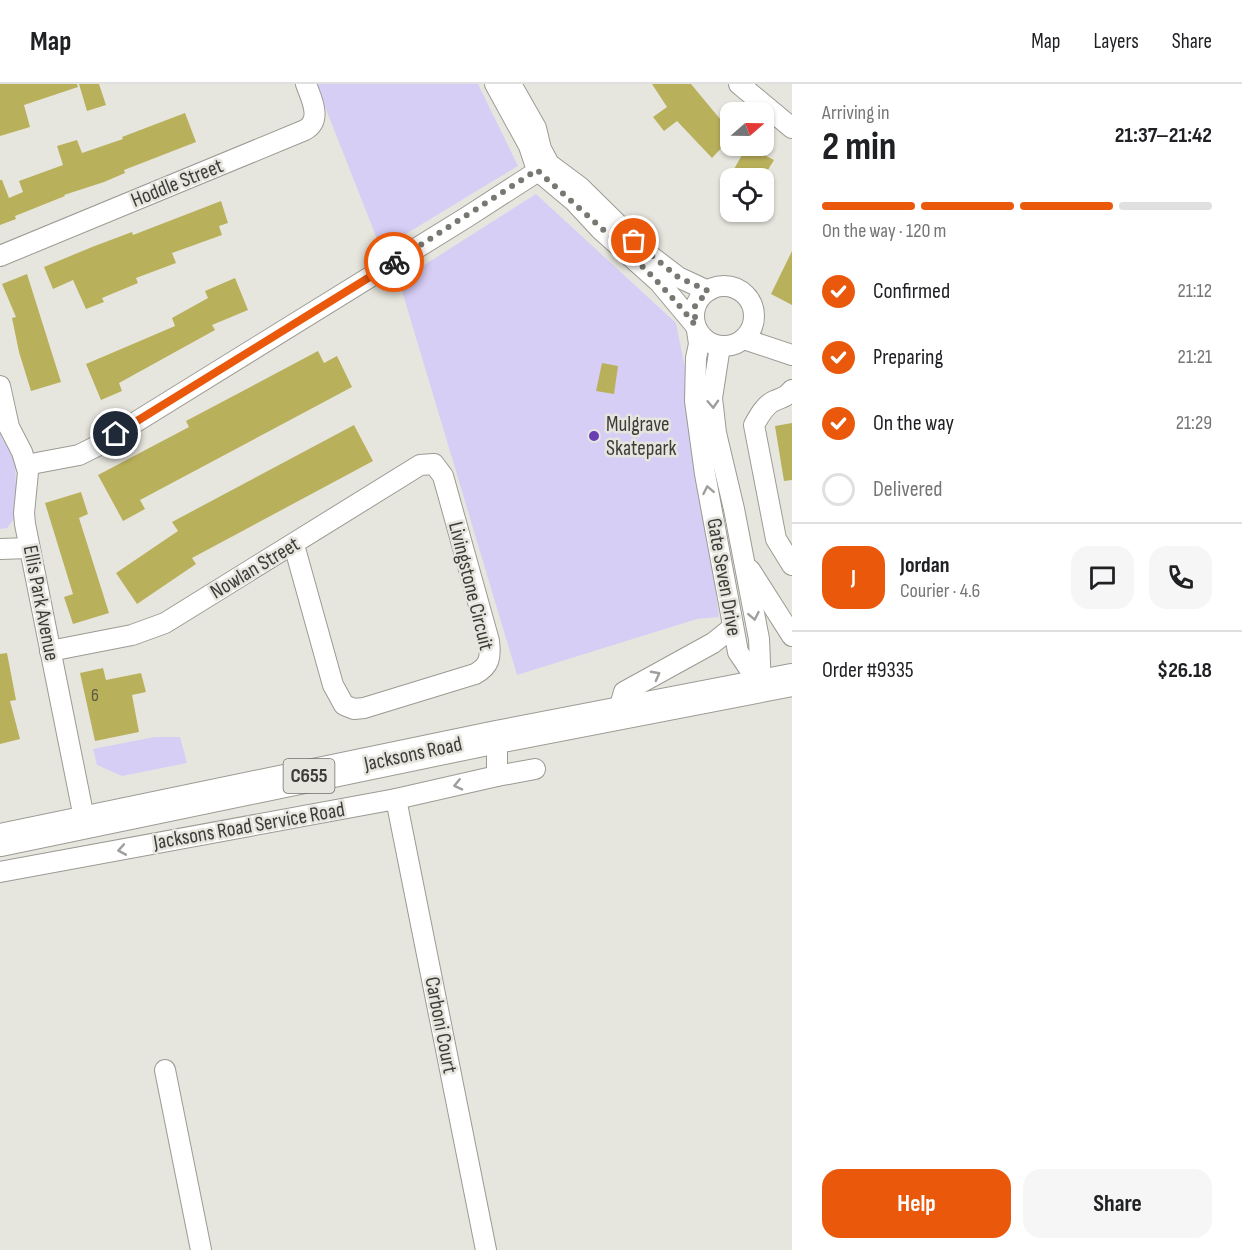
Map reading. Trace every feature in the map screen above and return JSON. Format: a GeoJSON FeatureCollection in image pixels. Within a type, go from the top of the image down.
{"type":"FeatureCollection","features":[{"type":"Feature","properties":{"kind":"main road","name":"Jacksons Road"},"geometry":{"type":"LineString","coordinates":[[0,840],[497,737],[792,680]]}},
{"type":"Feature","properties":{"kind":"street","name":"Hoddle Street"},"geometry":{"type":"LineString","coordinates":[[0,256],[310,128],[315,115],[306,84]]}},
{"type":"Feature","properties":{"kind":"street"},"geometry":{"type":"LineString","coordinates":[[495,84],[543,167],[600,229],[658,282],[696,327],[702,338],[720,346],[736,344],[748,331],[752,306],[742,293],[729,287],[714,287],[695,306],[696,327]]}},
{"type":"Feature","properties":{"kind":"street"},"geometry":{"type":"LineString","coordinates":[[511,84],[536,128],[543,167]]}},
{"type":"Feature","properties":{"kind":"street"},"geometry":{"type":"LineString","coordinates":[[739,84],[792,128]]}},
{"type":"Feature","properties":{"kind":"street"},"geometry":{"type":"LineString","coordinates":[[26,465],[80,455],[97,446],[467,217],[543,167]]}},
{"type":"Feature","properties":{"kind":"street"},"geometry":{"type":"LineString","coordinates":[[543,167],[580,187],[648,254],[678,277],[708,291]]}},
{"type":"Feature","properties":{"kind":"street","name":"Gate Seven Drive"},"geometry":{"type":"LineString","coordinates":[[696,327],[699,344],[696,358],[695,400],[705,474],[738,652],[761,686]]}},
{"type":"Feature","properties":{"kind":"street"},"geometry":{"type":"LineString","coordinates":[[748,331],[765,331],[792,354]]}},
{"type":"Feature","properties":{"kind":"street","name":"Gate Seven Drive"},"geometry":{"type":"LineString","coordinates":[[720,346],[712,398],[716,433],[725,465],[760,647],[761,686]]}},
{"type":"Feature","properties":{"kind":"street","name":"Ellis Park Avenue"},"geometry":{"type":"LineString","coordinates":[[0,386],[9,427],[28,472],[24,513],[29,548],[85,823]]}},
{"type":"Feature","properties":{"kind":"street"},"geometry":{"type":"LineString","coordinates":[[792,390],[785,398],[772,401],[754,425],[776,539],[792,566]]}},
{"type":"Feature","properties":{"kind":"street","name":"Nowlan Street"},"geometry":{"type":"LineString","coordinates":[[50,651],[152,629],[294,545],[420,465],[434,464],[443,476]]}},
{"type":"Feature","properties":{"kind":"street","name":"Livingstone Circuit"},"geometry":{"type":"LineString","coordinates":[[294,545],[333,685],[344,705],[354,709],[364,708],[476,674],[489,662],[489,641],[443,476]]}},
{"type":"Feature","properties":{"kind":"street"},"geometry":{"type":"LineString","coordinates":[[0,549],[29,548]]}},
{"type":"Feature","properties":{"kind":"street","name":"Gate Seven Drive"},"geometry":{"type":"LineString","coordinates":[[742,554],[755,579],[792,636]]}},
{"type":"Feature","properties":{"kind":"street"},"geometry":{"type":"LineString","coordinates":[[618,714],[624,692],[713,643],[733,627]]}},
{"type":"Feature","properties":{"kind":"street"},"geometry":{"type":"LineString","coordinates":[[497,737],[497,776]]}},
{"type":"Feature","properties":{"kind":"street","name":"Jacksons Road Service Road"},"geometry":{"type":"LineString","coordinates":[[0,872],[396,799],[535,769]]}},
{"type":"Feature","properties":{"kind":"street","name":"Carboni Court"},"geometry":{"type":"LineString","coordinates":[[396,799],[486,1250]]}},
{"type":"Feature","properties":{"kind":"street"},"geometry":{"type":"LineString","coordinates":[[165,1070],[201,1250]]}},
{"type":"Feature","properties":{"kind":"shaded area"},"geometry":{"type":"Polygon","coordinates":[[[316,84],[478,84],[518,166],[381,249],[316,84]]]}},
{"type":"Feature","properties":{"kind":"shaded area"},"geometry":{"type":"Polygon","coordinates":[[[536,194],[676,323],[688,383],[719,617],[697,619],[517,675],[399,281],[536,194]]]}},
{"type":"Feature","properties":{"kind":"shaded area"},"geometry":{"type":"Polygon","coordinates":[[[0,429],[2,439],[15,459],[17,515],[7,528],[0,529],[0,429]]]}},
{"type":"Feature","properties":{"kind":"shaded area"},"geometry":{"type":"Polygon","coordinates":[[[154,737],[180,737],[187,763],[122,776],[97,765],[93,749],[154,737]]]}},
{"type":"Feature","properties":{"kind":"building"},"geometry":{"type":"Polygon","coordinates":[[[0,84],[77,84],[78,87],[24,105],[30,127],[0,136],[0,84]]]}},
{"type":"Feature","properties":{"kind":"building"},"geometry":{"type":"Polygon","coordinates":[[[79,84],[99,84],[106,105],[87,111],[79,84]]]}},
{"type":"Feature","properties":{"kind":"building"},"geometry":{"type":"Polygon","coordinates":[[[652,84],[691,84],[720,119],[720,150],[712,158],[677,121],[664,131],[653,117],[667,107],[652,84]]]}},
{"type":"Feature","properties":{"kind":"building"},"geometry":{"type":"Polygon","coordinates":[[[185,113],[196,142],[124,170],[125,173],[104,182],[64,195],[0,225],[0,180],[9,198],[23,192],[19,181],[63,165],[57,146],[77,140],[82,153],[185,113]]]}},
{"type":"Feature","properties":{"kind":"building"},"geometry":{"type":"Polygon","coordinates":[[[741,156],[766,156],[774,160],[769,168],[735,168],[741,156]]]}},
{"type":"Feature","properties":{"kind":"building"},"geometry":{"type":"Polygon","coordinates":[[[221,201],[228,223],[219,226],[222,235],[172,253],[176,263],[136,278],[138,283],[102,298],[104,302],[86,309],[73,280],[53,289],[44,267],[132,232],[133,235],[221,201]]]}},
{"type":"Feature","properties":{"kind":"building"},"geometry":{"type":"Polygon","coordinates":[[[792,251],[792,305],[771,294],[792,251]]]}},
{"type":"Feature","properties":{"kind":"building"},"geometry":{"type":"Polygon","coordinates":[[[27,274],[61,382],[31,391],[12,318],[16,317],[2,284],[27,274]]]}},
{"type":"Feature","properties":{"kind":"building"},"geometry":{"type":"Polygon","coordinates":[[[235,278],[248,310],[212,325],[215,330],[119,383],[122,391],[101,400],[86,364],[175,326],[172,318],[208,298],[205,291],[235,278]]]}},
{"type":"Feature","properties":{"kind":"building"},"geometry":{"type":"Polygon","coordinates":[[[318,351],[324,363],[337,356],[352,387],[140,500],[145,509],[123,521],[98,475],[189,427],[186,421],[318,351]]]}},
{"type":"Feature","properties":{"kind":"building"},"geometry":{"type":"Polygon","coordinates":[[[602,363],[618,366],[614,394],[596,391],[602,363]]]}},
{"type":"Feature","properties":{"kind":"building"},"geometry":{"type":"Polygon","coordinates":[[[792,423],[792,480],[784,481],[775,426],[792,423]]]}},
{"type":"Feature","properties":{"kind":"building"},"geometry":{"type":"Polygon","coordinates":[[[354,425],[373,461],[192,558],[196,564],[137,604],[116,573],[178,531],[172,522],[354,425]]]}},
{"type":"Feature","properties":{"kind":"building"},"geometry":{"type":"Polygon","coordinates":[[[81,492],[88,514],[79,518],[109,613],[73,624],[64,597],[73,594],[45,503],[81,492]]]}},
{"type":"Feature","properties":{"kind":"building"},"geometry":{"type":"Polygon","coordinates":[[[7,653],[16,700],[10,701],[20,739],[0,744],[0,654],[7,653]]]}},
{"type":"Feature","properties":{"kind":"building"},"geometry":{"type":"Polygon","coordinates":[[[103,668],[106,680],[141,673],[146,692],[132,695],[139,732],[95,741],[80,673],[103,668]]]}},
{"type":"Feature","properties":{"kind":"way so far"},"geometry":{"type":"LineString","coordinates":[[394,262],[537,170],[574,201],[600,229],[658,282],[695,325],[693,315],[695,306],[700,297],[708,291],[678,277],[634,241]]}},
{"type":"Feature","properties":{"kind":"place","name":"Mulgrave Skatepark"},"geometry":{"type":"Point","coordinates":[594,436]}},
{"type":"Feature","properties":{"kind":"route"},"geometry":{"type":"LineString","coordinates":[[116,434],[394,262]]}}]}
